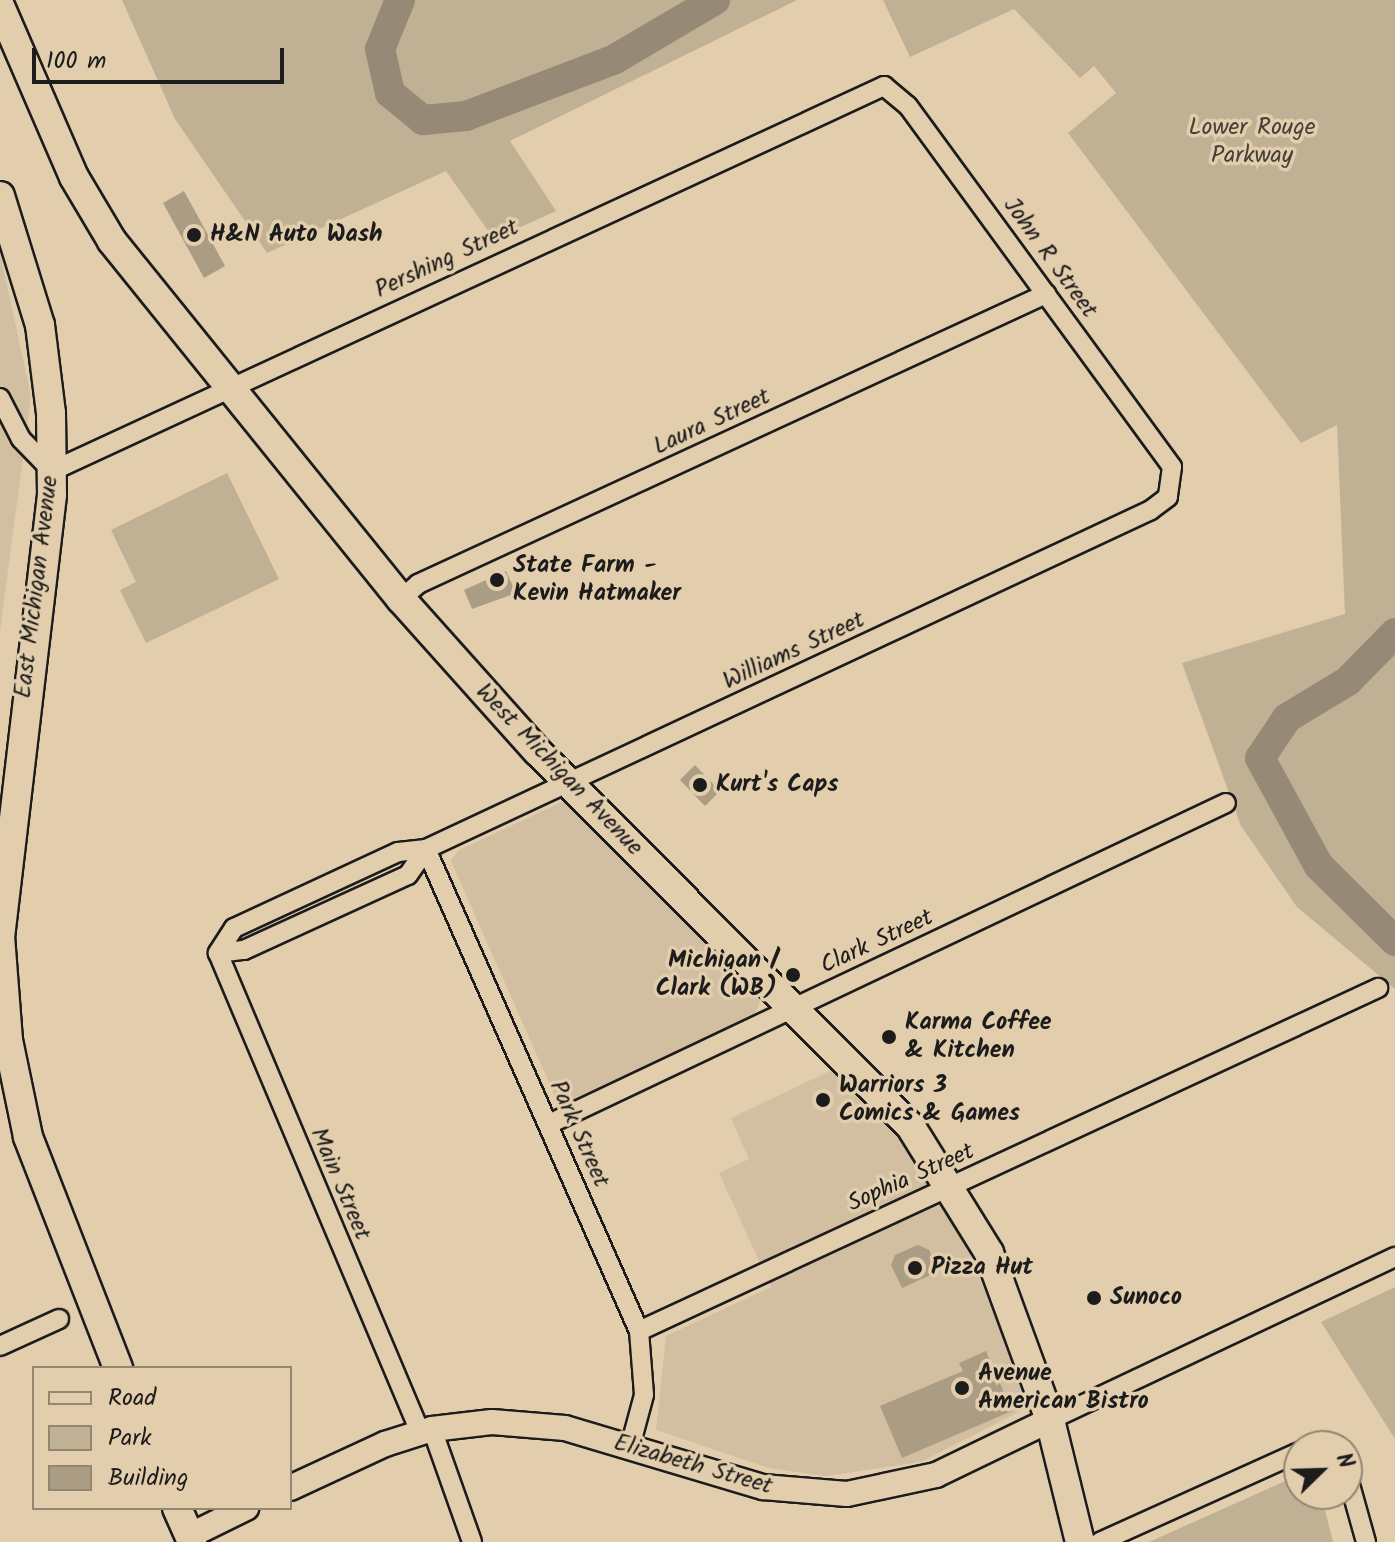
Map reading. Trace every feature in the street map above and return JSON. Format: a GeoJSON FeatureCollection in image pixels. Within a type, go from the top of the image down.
{"type":"FeatureCollection","features":[{"type":"Feature","properties":{"kind":"main road","name":"West Michigan Avenue"},"geometry":{"type":"LineString","coordinates":[[0,6],[74,177],[106,231],[401,599],[567,781],[911,1127],[953,1187],[989,1253],[1050,1420],[1080,1542]]}},
{"type":"Feature","properties":{"kind":"main road","name":"East Michigan Avenue"},"geometry":{"type":"LineString","coordinates":[[0,196],[40,325],[52,471],[0,936],[4,1041],[40,1176],[117,1366]]}},
{"type":"Feature","properties":{"kind":"main road"},"geometry":{"type":"LineString","coordinates":[[178,1510],[186,1540]]}},
{"type":"Feature","properties":{"kind":"street","name":"John R Street"},"geometry":{"type":"LineString","coordinates":[[864,92],[884,86],[901,97],[1163,451],[1173,486]]}},
{"type":"Feature","properties":{"kind":"street","name":"Pershing Street"},"geometry":{"type":"LineString","coordinates":[[52,471],[864,92]]}},
{"type":"Feature","properties":{"kind":"street","name":"Laura Street"},"geometry":{"type":"LineString","coordinates":[[401,599],[418,584],[1046,294]]}},
{"type":"Feature","properties":{"kind":"street"},"geometry":{"type":"LineString","coordinates":[[0,398],[21,439],[52,471]]}},
{"type":"Feature","properties":{"kind":"street","name":"Williams Street"},"geometry":{"type":"LineString","coordinates":[[218,953],[244,950],[408,875],[426,849],[1151,510],[1173,486]]}},
{"type":"Feature","properties":{"kind":"street","name":"Clark Street"},"geometry":{"type":"LineString","coordinates":[[549,1124],[1226,803]]}},
{"type":"Feature","properties":{"kind":"street","name":"Park Street"},"geometry":{"type":"LineString","coordinates":[[426,849],[639,1331],[644,1395],[630,1447]]}},
{"type":"Feature","properties":{"kind":"street","name":"Main Street"},"geometry":{"type":"LineString","coordinates":[[218,953],[472,1542]]}},
{"type":"Feature","properties":{"kind":"street","name":"Sophia Street"},"geometry":{"type":"LineString","coordinates":[[639,1331],[1378,988]]}},
{"type":"Feature","properties":{"kind":"street","name":"Elizabeth Street"},"geometry":{"type":"LineString","coordinates":[[292,1487],[426,1430],[523,1422],[630,1447],[763,1487],[847,1494],[936,1475],[1395,1257]]}},
{"type":"Feature","properties":{"kind":"street"},"geometry":{"type":"LineString","coordinates":[[0,1346],[59,1319]]}},
{"type":"Feature","properties":{"kind":"street"},"geometry":{"type":"LineString","coordinates":[[1100,1542],[1283,1459]]}},
{"type":"Feature","properties":{"kind":"street"},"geometry":{"type":"LineString","coordinates":[[186,1540],[242,1510]]}},
{"type":"Feature","properties":{"kind":"street"},"geometry":{"type":"LineString","coordinates":[[1357,1510],[1366,1542]]}},
{"type":"Feature","properties":{"kind":"shaded area"},"geometry":{"type":"Polygon","coordinates":[[[0,253],[31,396],[0,631],[0,253]]]}},
{"type":"Feature","properties":{"kind":"shaded area"},"geometry":{"type":"Polygon","coordinates":[[[562,802],[572,804],[756,988],[760,1002],[752,1019],[564,1103],[555,1096],[451,861],[459,850],[562,802]]]}},
{"type":"Feature","properties":{"kind":"shaded area"},"geometry":{"type":"Polygon","coordinates":[[[832,1070],[921,1161],[958,1223],[1030,1406],[921,1462],[826,1476],[769,1468],[656,1430],[666,1336],[771,1287],[719,1173],[749,1159],[731,1118],[832,1070]]]}},
{"type":"Feature","properties":{"kind":"green space"},"geometry":{"type":"Polygon","coordinates":[[[122,0],[797,0],[510,141],[556,211],[494,239],[446,171],[267,253],[175,119],[122,0]]]}},
{"type":"Feature","properties":{"kind":"green space","name":"Lower Rouge Parkway"},"geometry":{"type":"Polygon","coordinates":[[[883,0],[1395,0],[1395,989],[1297,907],[1241,826],[1182,663],[1345,614],[1337,425],[1301,443],[1068,133],[1116,93],[1094,66],[1080,78],[1014,9],[910,57],[883,0]]]}},
{"type":"Feature","properties":{"kind":"green space"},"geometry":{"type":"Polygon","coordinates":[[[227,473],[279,579],[146,643],[120,590],[136,582],[111,530],[227,473]]]}},
{"type":"Feature","properties":{"kind":"green space"},"geometry":{"type":"Polygon","coordinates":[[[1395,1287],[1395,1439],[1321,1322],[1395,1287]]]}},
{"type":"Feature","properties":{"kind":"green space"},"geometry":{"type":"Polygon","coordinates":[[[1283,1482],[1283,1510],[1325,1510],[1333,1542],[1149,1542],[1283,1482]]]}},
{"type":"Feature","properties":{"kind":"building","name":"H&N Auto Wash"},"geometry":{"type":"Polygon","coordinates":[[[184,191],[225,266],[204,278],[163,203],[184,191]]]}},
{"type":"Feature","properties":{"kind":"building","name":"State Farm - Kevin Hatmaker"},"geometry":{"type":"Polygon","coordinates":[[[506,571],[516,593],[472,609],[464,590],[506,571]]]}},
{"type":"Feature","properties":{"kind":"building","name":"Kurt's Caps"},"geometry":{"type":"Polygon","coordinates":[[[695,765],[720,791],[705,806],[680,780],[695,765]]]}},
{"type":"Feature","properties":{"kind":"building","name":"Pizza Hut"},"geometry":{"type":"Polygon","coordinates":[[[918,1245],[929,1250],[939,1271],[902,1288],[891,1265],[895,1255],[918,1245]]]}},
{"type":"Feature","properties":{"kind":"building","name":"Avenue American Bistro"},"geometry":{"type":"Polygon","coordinates":[[[986,1351],[1012,1411],[902,1458],[880,1406],[963,1371],[959,1363],[986,1351]]]}},
{"type":"Feature","properties":{"kind":"waterway"},"geometry":{"type":"LineString","coordinates":[[400,0],[380,49],[390,93],[423,120],[466,116],[615,59],[715,0]]}},
{"type":"Feature","properties":{"kind":"waterway"},"geometry":{"type":"LineString","coordinates":[[1395,633],[1348,681],[1287,718],[1260,758],[1319,866],[1395,941]]}},
{"type":"Feature","properties":{"kind":"place","name":"H&N Auto Wash"},"geometry":{"type":"Point","coordinates":[194,235]}},
{"type":"Feature","properties":{"kind":"place","name":"State Farm - Kevin Hatmaker"},"geometry":{"type":"Point","coordinates":[497,580]}},
{"type":"Feature","properties":{"kind":"place","name":"Kurt's Caps"},"geometry":{"type":"Point","coordinates":[700,785]}},
{"type":"Feature","properties":{"kind":"place","name":"Michigan / Clark (WB)"},"geometry":{"type":"Point","coordinates":[793,975]}},
{"type":"Feature","properties":{"kind":"place","name":"Karma Coffee & Kitchen"},"geometry":{"type":"Point","coordinates":[889,1037]}},
{"type":"Feature","properties":{"kind":"place","name":"Warriors 3 Comics & Games"},"geometry":{"type":"Point","coordinates":[823,1100]}},
{"type":"Feature","properties":{"kind":"place","name":"Pizza Hut"},"geometry":{"type":"Point","coordinates":[915,1268]}},
{"type":"Feature","properties":{"kind":"place","name":"Sunoco"},"geometry":{"type":"Point","coordinates":[1094,1298]}},
{"type":"Feature","properties":{"kind":"place","name":"Avenue American Bistro"},"geometry":{"type":"Point","coordinates":[962,1388]}}]}
